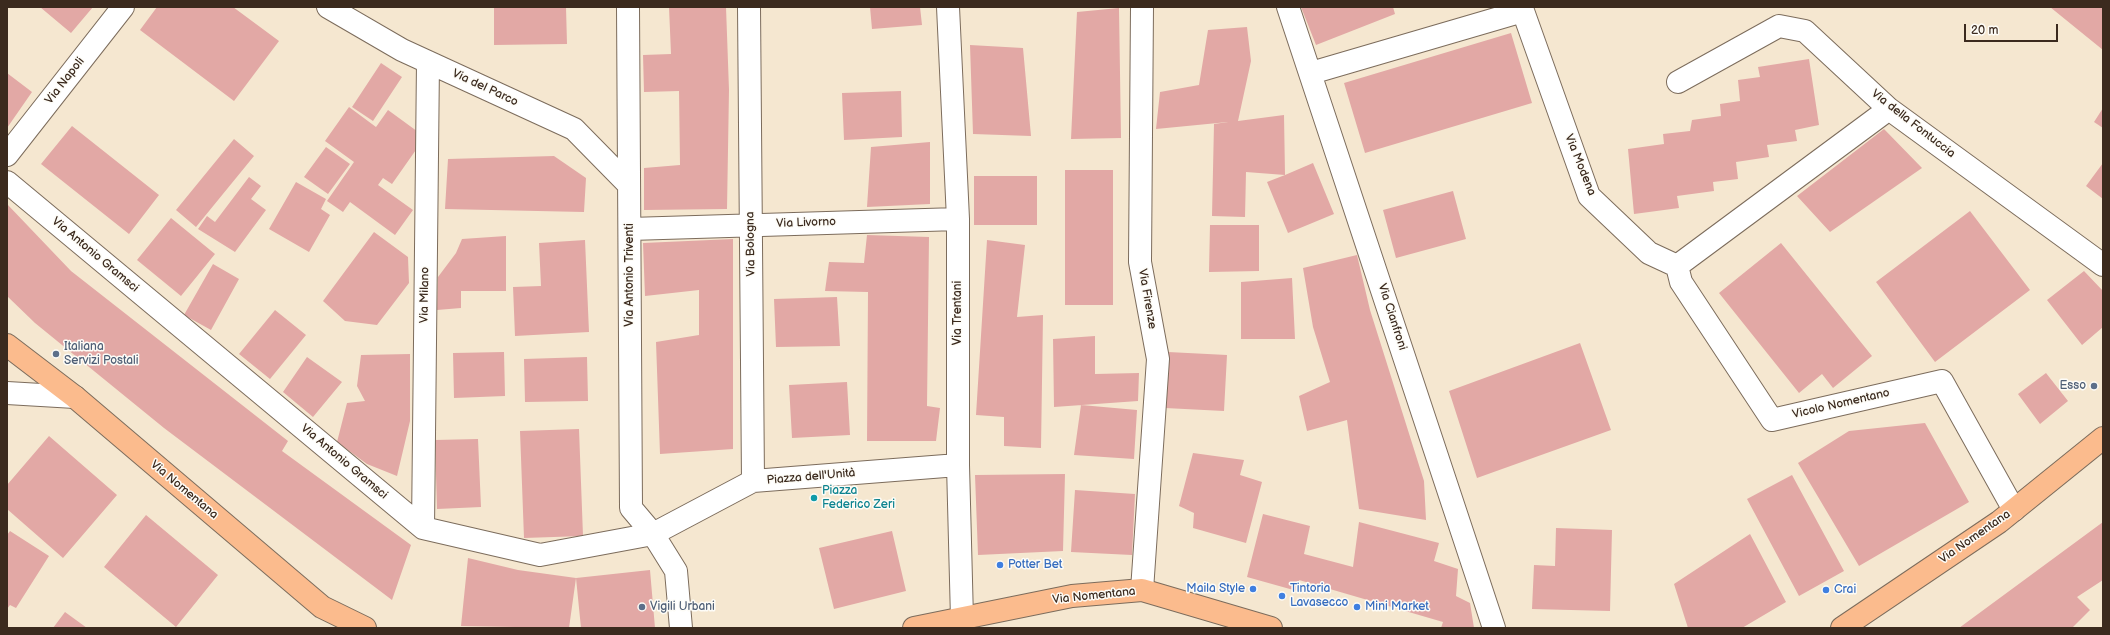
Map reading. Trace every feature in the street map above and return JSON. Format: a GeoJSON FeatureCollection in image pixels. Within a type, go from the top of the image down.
{"type":"FeatureCollection","features":[{"type":"Feature","properties":{"kind":"main road","name":"Via Nomentana"},"geometry":{"type":"LineString","coordinates":[[7,345],[74,397],[322,607],[365,628]]}},
{"type":"Feature","properties":{"kind":"main road","name":"Via Nomentana"},"geometry":{"type":"LineString","coordinates":[[1842,628],[1999,522],[2103,438]]}},
{"type":"Feature","properties":{"kind":"main road","name":"Via Nomentana"},"geometry":{"type":"LineString","coordinates":[[914,628],[1072,596],[1142,590],[1271,628]]}},
{"type":"Feature","properties":{"kind":"street","name":"Via Napoli"},"geometry":{"type":"LineString","coordinates":[[7,155],[123,7]]}},
{"type":"Feature","properties":{"kind":"street","name":"Via del Parco"},"geometry":{"type":"LineString","coordinates":[[328,7],[402,50],[574,129],[630,185]]}},
{"type":"Feature","properties":{"kind":"street","name":"Via Antonio Triventi"},"geometry":{"type":"LineString","coordinates":[[628,7],[631,508],[653,534]]}},
{"type":"Feature","properties":{"kind":"street","name":"Via Bologna"},"geometry":{"type":"LineString","coordinates":[[749,7],[753,481]]}},
{"type":"Feature","properties":{"kind":"street","name":"Via Trentani"},"geometry":{"type":"LineString","coordinates":[[948,7],[958,219],[958,465],[962,618]]}},
{"type":"Feature","properties":{"kind":"street","name":"Via Firenze"},"geometry":{"type":"LineString","coordinates":[[1142,7],[1140,262],[1158,359],[1142,590]]}},
{"type":"Feature","properties":{"kind":"street","name":"Via Cianfroni"},"geometry":{"type":"LineString","coordinates":[[1288,7],[1494,628]]}},
{"type":"Feature","properties":{"kind":"street","name":"Via Modena"},"geometry":{"type":"LineString","coordinates":[[1311,73],[1523,11],[1589,196],[1649,253],[1678,266]]}},
{"type":"Feature","properties":{"kind":"street","name":"Via della Fontuccia"},"geometry":{"type":"LineString","coordinates":[[1678,82],[1779,26],[1805,31],[1889,109],[2103,265]]}},
{"type":"Feature","properties":{"kind":"street","name":"Via Milano"},"geometry":{"type":"LineString","coordinates":[[423,528],[428,62]]}},
{"type":"Feature","properties":{"kind":"street"},"geometry":{"type":"LineString","coordinates":[[1678,266],[1889,109]]}},
{"type":"Feature","properties":{"kind":"street","name":"Via Antonio Gramsci"},"geometry":{"type":"LineString","coordinates":[[7,182],[423,528],[540,555],[653,534]]}},
{"type":"Feature","properties":{"kind":"street","name":"Via Livorno"},"geometry":{"type":"LineString","coordinates":[[630,228],[958,219]]}},
{"type":"Feature","properties":{"kind":"street","name":"Vicolo Nomentano"},"geometry":{"type":"LineString","coordinates":[[1678,266],[1681,282],[1772,420],[1942,381],[2014,510]]}},
{"type":"Feature","properties":{"kind":"street"},"geometry":{"type":"LineString","coordinates":[[7,394],[74,397]]}},
{"type":"Feature","properties":{"kind":"street","name":"Piazza dell'Unità"},"geometry":{"type":"LineString","coordinates":[[653,534],[753,481],[958,465]]}},
{"type":"Feature","properties":{"kind":"street"},"geometry":{"type":"LineString","coordinates":[[653,534],[676,571],[681,628]]}},
{"type":"Feature","properties":{"kind":"building"},"geometry":{"type":"Polygon","coordinates":[[[40,7],[93,7],[71,33],[40,7]]]}},
{"type":"Feature","properties":{"kind":"building"},"geometry":{"type":"Polygon","coordinates":[[[157,7],[233,7],[279,41],[234,101],[140,30],[157,7]]]}},
{"type":"Feature","properties":{"kind":"building"},"geometry":{"type":"Polygon","coordinates":[[[494,7],[566,7],[567,44],[494,45],[494,7]]]}},
{"type":"Feature","properties":{"kind":"building"},"geometry":{"type":"Polygon","coordinates":[[[669,7],[726,7],[729,90],[727,209],[644,210],[644,168],[680,165],[679,91],[644,92],[643,55],[671,54],[669,7]]]}},
{"type":"Feature","properties":{"kind":"building"},"geometry":{"type":"Polygon","coordinates":[[[870,7],[920,7],[922,25],[872,29],[870,7]]]}},
{"type":"Feature","properties":{"kind":"building"},"geometry":{"type":"Polygon","coordinates":[[[1301,7],[1393,7],[1395,14],[1316,45],[1301,7]]]}},
{"type":"Feature","properties":{"kind":"building"},"geometry":{"type":"Polygon","coordinates":[[[2050,7],[2103,7],[2103,50],[2050,7]]]}},
{"type":"Feature","properties":{"kind":"building"},"geometry":{"type":"Polygon","coordinates":[[[1119,8],[1121,138],[1071,139],[1077,12],[1119,8]]]}},
{"type":"Feature","properties":{"kind":"building"},"geometry":{"type":"Polygon","coordinates":[[[1247,27],[1251,61],[1238,121],[1284,115],[1285,175],[1246,172],[1245,217],[1212,216],[1214,124],[1228,122],[1156,129],[1160,92],[1199,85],[1208,30],[1247,27]]]}},
{"type":"Feature","properties":{"kind":"building"},"geometry":{"type":"Polygon","coordinates":[[[1511,33],[1532,103],[1365,153],[1344,83],[1511,33]]]}},
{"type":"Feature","properties":{"kind":"building"},"geometry":{"type":"Polygon","coordinates":[[[970,45],[1023,48],[1031,136],[973,134],[970,45]]]}},
{"type":"Feature","properties":{"kind":"building"},"geometry":{"type":"Polygon","coordinates":[[[1809,59],[1819,125],[1795,130],[1797,141],[1767,145],[1769,157],[1736,162],[1738,179],[1713,182],[1714,191],[1677,196],[1679,208],[1634,214],[1628,149],[1664,144],[1663,134],[1690,131],[1692,120],[1721,116],[1720,104],[1740,101],[1738,80],[1760,77],[1758,67],[1809,59]]]}},
{"type":"Feature","properties":{"kind":"building"},"geometry":{"type":"Polygon","coordinates":[[[381,63],[402,77],[373,121],[352,107],[381,63]]]}},
{"type":"Feature","properties":{"kind":"building"},"geometry":{"type":"Polygon","coordinates":[[[7,73],[32,92],[7,128],[7,73]]]}},
{"type":"Feature","properties":{"kind":"building"},"geometry":{"type":"Polygon","coordinates":[[[901,91],[902,137],[844,140],[842,93],[901,91]]]}},
{"type":"Feature","properties":{"kind":"building"},"geometry":{"type":"Polygon","coordinates":[[[349,107],[376,127],[388,110],[425,137],[392,184],[383,178],[378,185],[413,210],[395,235],[350,202],[343,212],[327,201],[354,162],[325,141],[349,107]]]}},
{"type":"Feature","properties":{"kind":"building"},"geometry":{"type":"Polygon","coordinates":[[[2103,108],[2103,128],[2094,122],[2103,108]]]}},
{"type":"Feature","properties":{"kind":"building"},"geometry":{"type":"Polygon","coordinates":[[[72,126],[159,195],[129,234],[41,164],[72,126]]]}},
{"type":"Feature","properties":{"kind":"building"},"geometry":{"type":"Polygon","coordinates":[[[1884,129],[1922,168],[1830,232],[1797,196],[1884,129]]]}},
{"type":"Feature","properties":{"kind":"building"},"geometry":{"type":"Polygon","coordinates":[[[234,139],[254,156],[196,227],[176,210],[234,139]]]}},
{"type":"Feature","properties":{"kind":"building"},"geometry":{"type":"Polygon","coordinates":[[[930,142],[930,204],[867,207],[871,147],[930,142]]]}},
{"type":"Feature","properties":{"kind":"building"},"geometry":{"type":"Polygon","coordinates":[[[326,147],[350,164],[328,194],[304,177],[326,147]]]}},
{"type":"Feature","properties":{"kind":"building"},"geometry":{"type":"Polygon","coordinates":[[[554,156],[586,178],[584,212],[445,209],[448,159],[554,156]]]}},
{"type":"Feature","properties":{"kind":"building"},"geometry":{"type":"Polygon","coordinates":[[[1313,163],[1334,214],[1288,233],[1267,182],[1313,163]]]}},
{"type":"Feature","properties":{"kind":"building"},"geometry":{"type":"Polygon","coordinates":[[[2103,163],[2103,199],[2086,186],[2103,163]]]}},
{"type":"Feature","properties":{"kind":"building"},"geometry":{"type":"Polygon","coordinates":[[[1065,170],[1113,170],[1113,305],[1065,305],[1065,170]]]}},
{"type":"Feature","properties":{"kind":"building"},"geometry":{"type":"Polygon","coordinates":[[[974,176],[1037,176],[1037,225],[974,225],[974,176]]]}},
{"type":"Feature","properties":{"kind":"building"},"geometry":{"type":"Polygon","coordinates":[[[249,177],[261,186],[251,199],[266,210],[235,252],[198,229],[207,216],[215,222],[249,177]]]}},
{"type":"Feature","properties":{"kind":"building"},"geometry":{"type":"Polygon","coordinates":[[[296,182],[326,199],[321,209],[330,215],[309,252],[269,229],[296,182]]]}},
{"type":"Feature","properties":{"kind":"building"},"geometry":{"type":"Polygon","coordinates":[[[1453,191],[1466,239],[1396,258],[1383,210],[1453,191]]]}},
{"type":"Feature","properties":{"kind":"building"},"geometry":{"type":"Polygon","coordinates":[[[7,204],[71,271],[288,441],[282,451],[411,545],[392,600],[164,428],[35,323],[7,296],[7,204]]]}},
{"type":"Feature","properties":{"kind":"building"},"geometry":{"type":"Polygon","coordinates":[[[1970,211],[2030,290],[1935,362],[1876,282],[1970,211]]]}},
{"type":"Feature","properties":{"kind":"building"},"geometry":{"type":"Polygon","coordinates":[[[171,218],[215,254],[181,296],[137,260],[171,218]]]}},
{"type":"Feature","properties":{"kind":"building"},"geometry":{"type":"Polygon","coordinates":[[[1210,225],[1259,225],[1259,271],[1209,272],[1210,225]]]}},
{"type":"Feature","properties":{"kind":"building"},"geometry":{"type":"Polygon","coordinates":[[[374,232],[408,257],[409,283],[377,325],[345,321],[323,301],[374,232]]]}},
{"type":"Feature","properties":{"kind":"building"},"geometry":{"type":"Polygon","coordinates":[[[867,235],[929,237],[927,406],[940,408],[936,441],[867,441],[868,292],[825,291],[829,262],[864,263],[867,235]]]}},
{"type":"Feature","properties":{"kind":"building"},"geometry":{"type":"Polygon","coordinates":[[[506,236],[506,291],[461,291],[461,308],[437,310],[438,277],[456,253],[462,239],[506,236]]]}},
{"type":"Feature","properties":{"kind":"building"},"geometry":{"type":"Polygon","coordinates":[[[733,239],[733,449],[660,454],[656,342],[699,335],[699,290],[645,296],[643,243],[733,239]]]}},
{"type":"Feature","properties":{"kind":"building"},"geometry":{"type":"Polygon","coordinates":[[[585,240],[589,332],[515,336],[513,287],[541,286],[539,243],[585,240]]]}},
{"type":"Feature","properties":{"kind":"building"},"geometry":{"type":"Polygon","coordinates":[[[987,240],[1025,245],[1017,317],[1043,315],[1041,448],[1004,446],[1004,417],[976,415],[987,240]]]}},
{"type":"Feature","properties":{"kind":"building"},"geometry":{"type":"Polygon","coordinates":[[[1781,243],[1872,356],[1833,388],[1822,374],[1799,393],[1719,293],[1781,243]]]}},
{"type":"Feature","properties":{"kind":"building"},"geometry":{"type":"Polygon","coordinates":[[[1357,255],[1370,310],[1424,481],[1426,520],[1359,509],[1347,420],[1307,431],[1299,396],[1330,382],[1313,327],[1303,268],[1357,255]]]}},
{"type":"Feature","properties":{"kind":"building"},"geometry":{"type":"Polygon","coordinates":[[[213,264],[239,279],[211,330],[184,315],[213,264]]]}},
{"type":"Feature","properties":{"kind":"building"},"geometry":{"type":"Polygon","coordinates":[[[2084,271],[2103,291],[2103,327],[2082,345],[2047,300],[2084,271]]]}},
{"type":"Feature","properties":{"kind":"building"},"geometry":{"type":"Polygon","coordinates":[[[1292,278],[1295,339],[1241,339],[1241,282],[1292,278]]]}},
{"type":"Feature","properties":{"kind":"building"},"geometry":{"type":"Polygon","coordinates":[[[837,297],[840,346],[776,347],[774,299],[837,297]]]}},
{"type":"Feature","properties":{"kind":"building"},"geometry":{"type":"Polygon","coordinates":[[[275,310],[306,335],[270,379],[239,354],[275,310]]]}},
{"type":"Feature","properties":{"kind":"building"},"geometry":{"type":"Polygon","coordinates":[[[1095,336],[1095,374],[1139,373],[1138,401],[1054,407],[1053,339],[1095,336]]]}},
{"type":"Feature","properties":{"kind":"building"},"geometry":{"type":"Polygon","coordinates":[[[1580,343],[1611,430],[1477,478],[1449,391],[1580,343]]]}},
{"type":"Feature","properties":{"kind":"building"},"geometry":{"type":"Polygon","coordinates":[[[504,352],[505,396],[454,398],[453,353],[504,352]]]}},
{"type":"Feature","properties":{"kind":"building"},"geometry":{"type":"Polygon","coordinates":[[[1168,352],[1227,355],[1224,411],[1165,408],[1168,352]]]}},
{"type":"Feature","properties":{"kind":"building"},"geometry":{"type":"Polygon","coordinates":[[[410,354],[410,421],[397,476],[367,464],[337,442],[347,403],[365,401],[357,386],[361,355],[410,354]]]}},
{"type":"Feature","properties":{"kind":"building"},"geometry":{"type":"Polygon","coordinates":[[[307,357],[342,382],[313,417],[283,392],[307,357]]]}},
{"type":"Feature","properties":{"kind":"building"},"geometry":{"type":"Polygon","coordinates":[[[587,357],[588,401],[525,402],[524,359],[587,357]]]}},
{"type":"Feature","properties":{"kind":"building"},"geometry":{"type":"Polygon","coordinates":[[[2046,373],[2068,401],[2040,424],[2018,394],[2046,373]]]}},
{"type":"Feature","properties":{"kind":"building"},"geometry":{"type":"Polygon","coordinates":[[[847,382],[850,435],[792,438],[789,385],[847,382]]]}},
{"type":"Feature","properties":{"kind":"building"},"geometry":{"type":"Polygon","coordinates":[[[1081,405],[1137,410],[1134,459],[1074,455],[1081,405]]]}},
{"type":"Feature","properties":{"kind":"building"},"geometry":{"type":"Polygon","coordinates":[[[1925,423],[1969,502],[1859,566],[1798,463],[1849,431],[1925,423]]]}},
{"type":"Feature","properties":{"kind":"building"},"geometry":{"type":"Polygon","coordinates":[[[579,429],[583,536],[524,538],[520,431],[579,429]]]}},
{"type":"Feature","properties":{"kind":"building"},"geometry":{"type":"Polygon","coordinates":[[[49,436],[117,495],[63,558],[7,509],[7,485],[49,436]]]}},
{"type":"Feature","properties":{"kind":"building"},"geometry":{"type":"Polygon","coordinates":[[[478,439],[481,507],[437,509],[435,440],[478,439]]]}},
{"type":"Feature","properties":{"kind":"building"},"geometry":{"type":"Polygon","coordinates":[[[1193,453],[1244,460],[1240,475],[1262,482],[1246,543],[1193,528],[1194,513],[1179,506],[1193,453]]]}},
{"type":"Feature","properties":{"kind":"building"},"geometry":{"type":"Polygon","coordinates":[[[1065,474],[1063,551],[978,555],[975,475],[1065,474]]]}},
{"type":"Feature","properties":{"kind":"building"},"geometry":{"type":"Polygon","coordinates":[[[1792,475],[1844,571],[1799,596],[1747,499],[1792,475]]]}},
{"type":"Feature","properties":{"kind":"building"},"geometry":{"type":"Polygon","coordinates":[[[1075,490],[1135,494],[1132,555],[1071,552],[1075,490]]]}},
{"type":"Feature","properties":{"kind":"building"},"geometry":{"type":"Polygon","coordinates":[[[1263,514],[1310,526],[1304,554],[1353,567],[1359,522],[1439,543],[1434,561],[1458,569],[1456,596],[1470,603],[1474,628],[1441,628],[1443,622],[1299,580],[1297,591],[1247,577],[1263,514]]]}},
{"type":"Feature","properties":{"kind":"building"},"geometry":{"type":"Polygon","coordinates":[[[146,515],[218,575],[176,627],[104,567],[146,515]]]}},
{"type":"Feature","properties":{"kind":"building"},"geometry":{"type":"Polygon","coordinates":[[[2103,522],[2103,580],[2077,597],[2090,610],[2072,628],[1959,628],[2103,522]]]}},
{"type":"Feature","properties":{"kind":"building"},"geometry":{"type":"Polygon","coordinates":[[[1556,528],[1612,530],[1610,611],[1532,609],[1534,565],[1555,566],[1556,528]]]}},
{"type":"Feature","properties":{"kind":"building"},"geometry":{"type":"Polygon","coordinates":[[[10,531],[49,556],[16,608],[10,605],[7,609],[7,535],[10,531]]]}},
{"type":"Feature","properties":{"kind":"building"},"geometry":{"type":"Polygon","coordinates":[[[892,531],[906,591],[834,609],[819,548],[892,531]]]}},
{"type":"Feature","properties":{"kind":"building"},"geometry":{"type":"Polygon","coordinates":[[[1750,534],[1786,602],[1742,628],[1688,628],[1674,584],[1750,534]]]}},
{"type":"Feature","properties":{"kind":"building"},"geometry":{"type":"Polygon","coordinates":[[[468,558],[518,570],[576,578],[569,628],[461,626],[468,558]]]}},
{"type":"Feature","properties":{"kind":"building"},"geometry":{"type":"Polygon","coordinates":[[[650,570],[655,628],[581,628],[576,578],[650,570]]]}},
{"type":"Feature","properties":{"kind":"building"},"geometry":{"type":"Polygon","coordinates":[[[65,612],[87,628],[53,628],[65,612]]]}},
{"type":"Feature","properties":{"kind":"place","name":"Italiana Servizi Postali"},"geometry":{"type":"Point","coordinates":[56,354]}},
{"type":"Feature","properties":{"kind":"place","name":"Esso"},"geometry":{"type":"Point","coordinates":[2094,386]}},
{"type":"Feature","properties":{"kind":"place","name":"Piazza Federico Zeri"},"geometry":{"type":"Point","coordinates":[814,498]}},
{"type":"Feature","properties":{"kind":"place","name":"Potter Bet"},"geometry":{"type":"Point","coordinates":[1000,565]}},
{"type":"Feature","properties":{"kind":"place","name":"Maila Style"},"geometry":{"type":"Point","coordinates":[1253,589]}},
{"type":"Feature","properties":{"kind":"place","name":"Crai"},"geometry":{"type":"Point","coordinates":[1826,590]}},
{"type":"Feature","properties":{"kind":"place","name":"Tintoria Lavasecco"},"geometry":{"type":"Point","coordinates":[1282,596]}},
{"type":"Feature","properties":{"kind":"place","name":"Vigili Urbani"},"geometry":{"type":"Point","coordinates":[642,607]}},
{"type":"Feature","properties":{"kind":"place","name":"Mini Market"},"geometry":{"type":"Point","coordinates":[1357,607]}}]}
